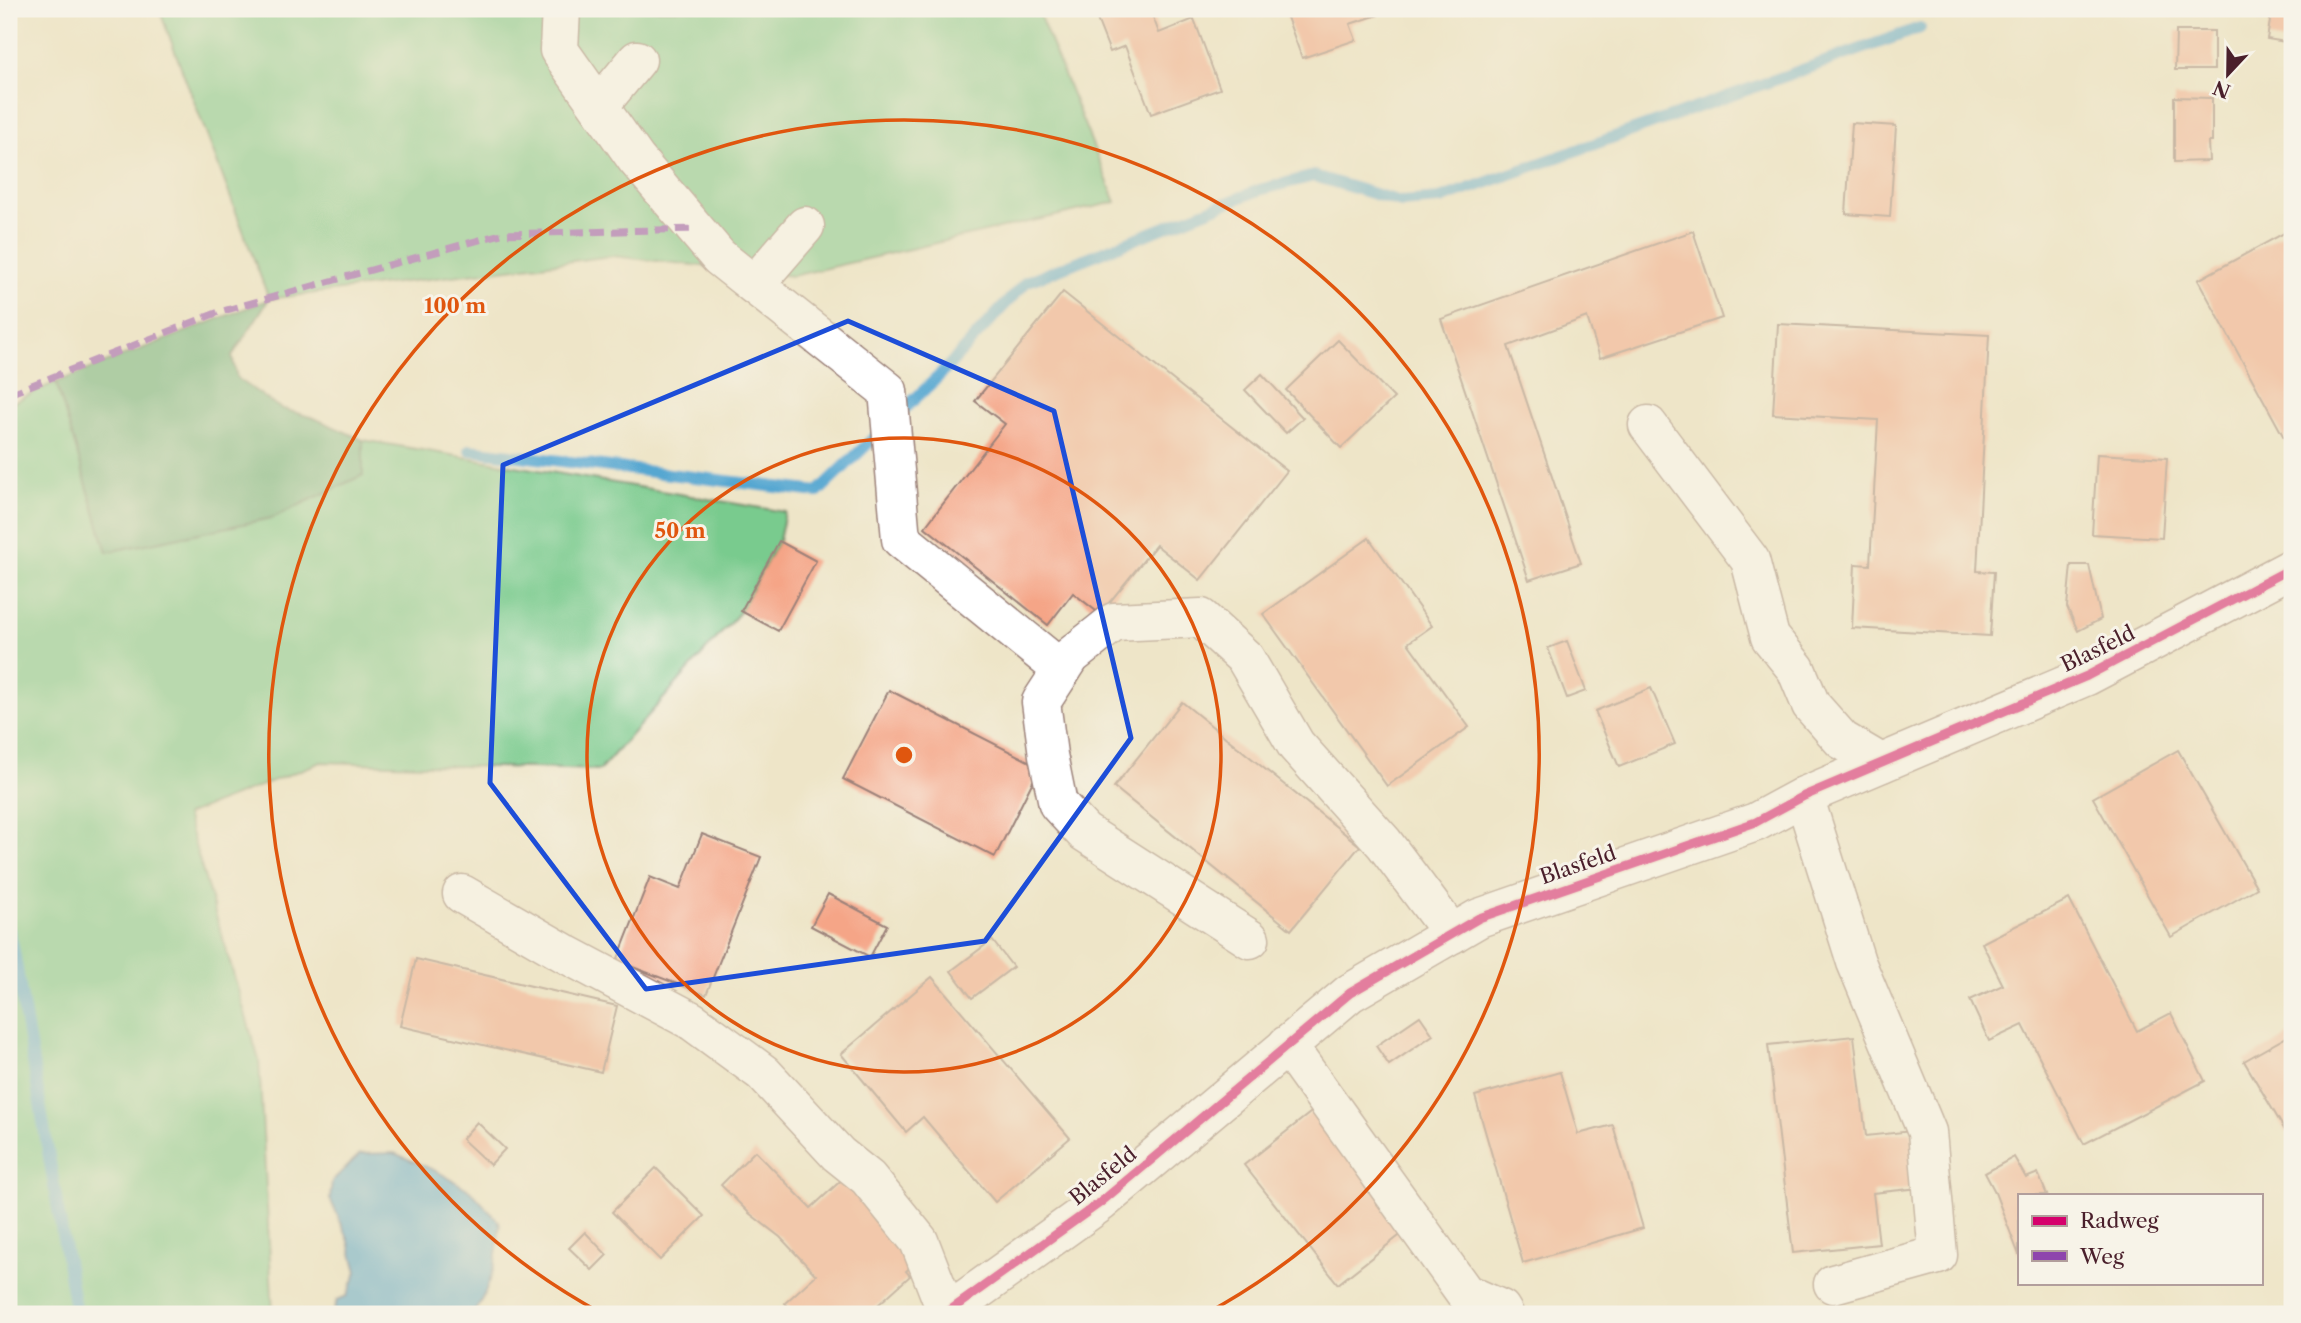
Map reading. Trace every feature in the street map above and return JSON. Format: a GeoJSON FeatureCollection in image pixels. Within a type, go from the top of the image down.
{"type":"FeatureCollection","features":[{"type":"Feature","properties":{"kind":"street"},"geometry":{"type":"LineString","coordinates":[[561,9],[559,50],[636,159],[719,257],[888,391],[901,539],[1062,670]]}},
{"type":"Feature","properties":{"kind":"street"},"geometry":{"type":"LineString","coordinates":[[599,106],[636,60]]}},
{"type":"Feature","properties":{"kind":"street"},"geometry":{"type":"LineString","coordinates":[[754,285],[805,226]]}},
{"type":"Feature","properties":{"kind":"street"},"geometry":{"type":"LineString","coordinates":[[1648,425],[1751,560],[1770,636],[1796,669],[1811,705],[1842,740],[1881,763]]}},
{"type":"Feature","properties":{"kind":"street","name":"Blasfeld"},"geometry":{"type":"LineString","coordinates":[[946,1314],[1101,1202],[1350,993],[1479,918],[1756,822],[1804,796],[2087,676],[2292,568]]}},
{"type":"Feature","properties":{"kind":"street"},"geometry":{"type":"LineString","coordinates":[[1250,939],[1084,832],[1058,804],[1041,702],[1071,656],[1114,622],[1201,618],[1245,658],[1296,745],[1384,842],[1452,934]]}},
{"type":"Feature","properties":{"kind":"street"},"geometry":{"type":"LineString","coordinates":[[1804,796],[1856,962],[1927,1132],[1938,1255],[1833,1284]]}},
{"type":"Feature","properties":{"kind":"street"},"geometry":{"type":"LineString","coordinates":[[462,894],[566,954],[692,1021],[763,1073],[838,1154],[868,1178],[919,1241],[946,1314]]}},
{"type":"Feature","properties":{"kind":"street"},"geometry":{"type":"LineString","coordinates":[[1287,1045],[1465,1293],[1500,1309],[1504,1314]]}},
{"type":"Feature","properties":{"kind":"highlighted area"},"geometry":{"type":"Polygon","coordinates":[[[848,321],[1054,411],[1131,738],[985,941],[646,989],[490,783],[503,465],[848,321]]]}},
{"type":"Feature","properties":{"kind":"green space"},"geometry":{"type":"Polygon","coordinates":[[[159,9],[1037,9],[1116,202],[792,276],[612,256],[269,299],[159,9]]]}},
{"type":"Feature","properties":{"kind":"green space"},"geometry":{"type":"Polygon","coordinates":[[[269,299],[232,356],[237,378],[280,408],[314,418],[363,440],[363,475],[272,518],[107,552],[56,382],[269,299]]]}},
{"type":"Feature","properties":{"kind":"green space"},"geometry":{"type":"Polygon","coordinates":[[[56,382],[107,552],[363,475],[363,440],[785,512],[779,541],[741,611],[600,770],[321,762],[186,815],[259,1060],[273,1314],[9,1314],[9,404],[56,382]]]}},
{"type":"Feature","properties":{"kind":"water"},"geometry":{"type":"Polygon","coordinates":[[[394,1153],[438,1172],[471,1191],[500,1223],[493,1271],[486,1292],[473,1314],[333,1314],[337,1300],[347,1296],[357,1272],[348,1238],[330,1199],[332,1181],[360,1154],[394,1153]]]}},
{"type":"Feature","properties":{"kind":"building"},"geometry":{"type":"Polygon","coordinates":[[[1093,9],[1150,9],[1159,33],[1194,19],[1220,89],[1151,114],[1125,46],[1110,52],[1093,9]]]}},
{"type":"Feature","properties":{"kind":"building"},"geometry":{"type":"Polygon","coordinates":[[[1284,9],[1376,9],[1378,15],[1350,24],[1356,40],[1302,58],[1284,9]]]}},
{"type":"Feature","properties":{"kind":"building"},"geometry":{"type":"Polygon","coordinates":[[[2272,9],[2292,9],[2292,43],[2267,39],[2272,9]]]}},
{"type":"Feature","properties":{"kind":"building"},"geometry":{"type":"Polygon","coordinates":[[[2176,31],[2214,31],[2214,70],[2175,70],[2176,31]]]}},
{"type":"Feature","properties":{"kind":"building"},"geometry":{"type":"Polygon","coordinates":[[[2174,97],[2212,98],[2209,161],[2174,162],[2174,97]]]}},
{"type":"Feature","properties":{"kind":"building"},"geometry":{"type":"Polygon","coordinates":[[[1852,123],[1896,126],[1890,217],[1846,214],[1852,123]]]}},
{"type":"Feature","properties":{"kind":"building"},"geometry":{"type":"Polygon","coordinates":[[[1693,231],[1722,318],[1600,358],[1587,317],[1508,346],[1581,563],[1529,580],[1441,319],[1693,231]]]}},
{"type":"Feature","properties":{"kind":"building"},"geometry":{"type":"Polygon","coordinates":[[[2284,233],[2292,247],[2292,452],[2198,280],[2284,233]]]}},
{"type":"Feature","properties":{"kind":"building"},"geometry":{"type":"Polygon","coordinates":[[[1063,292],[1287,471],[1200,580],[1156,545],[1100,614],[1073,593],[1048,625],[925,527],[1005,424],[975,401],[1063,292]]]}},
{"type":"Feature","properties":{"kind":"building"},"geometry":{"type":"Polygon","coordinates":[[[1778,324],[1989,335],[1977,571],[1994,572],[1990,636],[1852,628],[1855,564],[1870,565],[1878,420],[1773,414],[1778,324]]]}},
{"type":"Feature","properties":{"kind":"building"},"geometry":{"type":"Polygon","coordinates":[[[1338,340],[1394,398],[1341,448],[1286,390],[1338,340]]]}},
{"type":"Feature","properties":{"kind":"building"},"geometry":{"type":"Polygon","coordinates":[[[1262,374],[1303,418],[1286,433],[1245,390],[1262,374]]]}},
{"type":"Feature","properties":{"kind":"building"},"geometry":{"type":"Polygon","coordinates":[[[2097,454],[2167,458],[2162,538],[2092,534],[2097,454]]]}},
{"type":"Feature","properties":{"kind":"building"},"geometry":{"type":"Polygon","coordinates":[[[1369,538],[1432,626],[1408,643],[1469,727],[1387,786],[1263,614],[1369,538]]]}},
{"type":"Feature","properties":{"kind":"building"},"geometry":{"type":"Polygon","coordinates":[[[779,541],[816,561],[778,631],[741,611],[779,541]]]}},
{"type":"Feature","properties":{"kind":"building"},"geometry":{"type":"Polygon","coordinates":[[[2071,565],[2089,565],[2101,619],[2078,631],[2067,607],[2071,565]]]}},
{"type":"Feature","properties":{"kind":"building"},"geometry":{"type":"Polygon","coordinates":[[[1567,641],[1586,691],[1567,698],[1548,648],[1567,641]]]}},
{"type":"Feature","properties":{"kind":"building"},"geometry":{"type":"Polygon","coordinates":[[[1651,688],[1675,744],[1619,767],[1595,711],[1651,688]]]}},
{"type":"Feature","properties":{"kind":"building"},"geometry":{"type":"Polygon","coordinates":[[[889,690],[1040,767],[995,857],[843,779],[889,690]]]}},
{"type":"Feature","properties":{"kind":"building"},"geometry":{"type":"Polygon","coordinates":[[[1182,702],[1360,846],[1291,930],[1114,787],[1182,702]]]}},
{"type":"Feature","properties":{"kind":"building"},"geometry":{"type":"Polygon","coordinates":[[[2178,750],[2257,888],[2171,937],[2093,798],[2178,750]]]}},
{"type":"Feature","properties":{"kind":"building"},"geometry":{"type":"Polygon","coordinates":[[[702,834],[761,857],[706,995],[617,961],[650,877],[680,889],[702,834]]]}},
{"type":"Feature","properties":{"kind":"building"},"geometry":{"type":"Polygon","coordinates":[[[828,894],[887,925],[870,957],[811,926],[828,894]]]}},
{"type":"Feature","properties":{"kind":"building"},"geometry":{"type":"Polygon","coordinates":[[[2069,899],[2137,1031],[2171,1013],[2205,1081],[2084,1144],[2023,1025],[1989,1041],[1970,1000],[2003,985],[1982,943],[2069,899]]]}},
{"type":"Feature","properties":{"kind":"building"},"geometry":{"type":"Polygon","coordinates":[[[992,940],[1013,967],[972,998],[951,971],[992,940]]]}},
{"type":"Feature","properties":{"kind":"building"},"geometry":{"type":"Polygon","coordinates":[[[416,959],[617,1006],[601,1072],[400,1026],[416,959]]]}},
{"type":"Feature","properties":{"kind":"building"},"geometry":{"type":"Polygon","coordinates":[[[932,977],[1070,1138],[995,1202],[923,1117],[906,1132],[841,1054],[932,977]]]}},
{"type":"Feature","properties":{"kind":"building"},"geometry":{"type":"Polygon","coordinates":[[[1420,1016],[1433,1035],[1389,1065],[1376,1046],[1420,1016]]]}},
{"type":"Feature","properties":{"kind":"building"},"geometry":{"type":"Polygon","coordinates":[[[2292,1034],[2292,1128],[2286,1132],[2244,1061],[2292,1034]]]}},
{"type":"Feature","properties":{"kind":"building"},"geometry":{"type":"Polygon","coordinates":[[[1854,1036],[1866,1136],[1912,1131],[1919,1188],[1873,1193],[1879,1244],[1793,1253],[1768,1045],[1854,1036]]]}},
{"type":"Feature","properties":{"kind":"building"},"geometry":{"type":"Polygon","coordinates":[[[1560,1072],[1578,1134],[1613,1125],[1643,1228],[1523,1263],[1475,1096],[1560,1072]]]}},
{"type":"Feature","properties":{"kind":"building"},"geometry":{"type":"Polygon","coordinates":[[[1319,1106],[1413,1225],[1338,1284],[1244,1165],[1319,1106]]]}},
{"type":"Feature","properties":{"kind":"building"},"geometry":{"type":"Polygon","coordinates":[[[477,1122],[505,1149],[490,1165],[462,1139],[477,1122]]]}},
{"type":"Feature","properties":{"kind":"building"},"geometry":{"type":"Polygon","coordinates":[[[755,1151],[811,1208],[847,1175],[923,1256],[906,1271],[910,1276],[868,1314],[852,1314],[849,1311],[846,1314],[795,1314],[785,1303],[816,1275],[780,1237],[749,1213],[721,1185],[755,1151]]]}},
{"type":"Feature","properties":{"kind":"building"},"geometry":{"type":"Polygon","coordinates":[[[2014,1157],[2026,1178],[2038,1173],[2047,1194],[2018,1194],[2018,1252],[1994,1190],[1985,1173],[2014,1157]]]}},
{"type":"Feature","properties":{"kind":"building"},"geometry":{"type":"Polygon","coordinates":[[[656,1168],[704,1216],[660,1260],[612,1212],[656,1168]]]}},
{"type":"Feature","properties":{"kind":"building"},"geometry":{"type":"Polygon","coordinates":[[[585,1232],[607,1255],[592,1270],[569,1248],[585,1232]]]}},
{"type":"Feature","properties":{"kind":"waterway"},"geometry":{"type":"LineString","coordinates":[[896,417],[941,374],[1026,282],[1259,190],[1314,176],[1401,202],[1440,199],[1920,28]]}},
{"type":"Feature","properties":{"kind":"waterway"},"geometry":{"type":"LineString","coordinates":[[470,450],[818,492],[883,429]]}},
{"type":"Feature","properties":{"kind":"waterway"},"geometry":{"type":"LineString","coordinates":[[9,931],[76,1314]]}},
{"type":"Feature","properties":{"kind":"marked path"},"geometry":{"type":"LineString","coordinates":[[9,394],[219,312],[501,234],[696,229]]}},
{"type":"Feature","properties":{"kind":"cycle path"},"geometry":{"type":"LineString","coordinates":[[945,1314],[1101,1202],[1350,993],[1479,918],[1756,822],[1804,796],[2087,676],[2292,568]]}}]}
